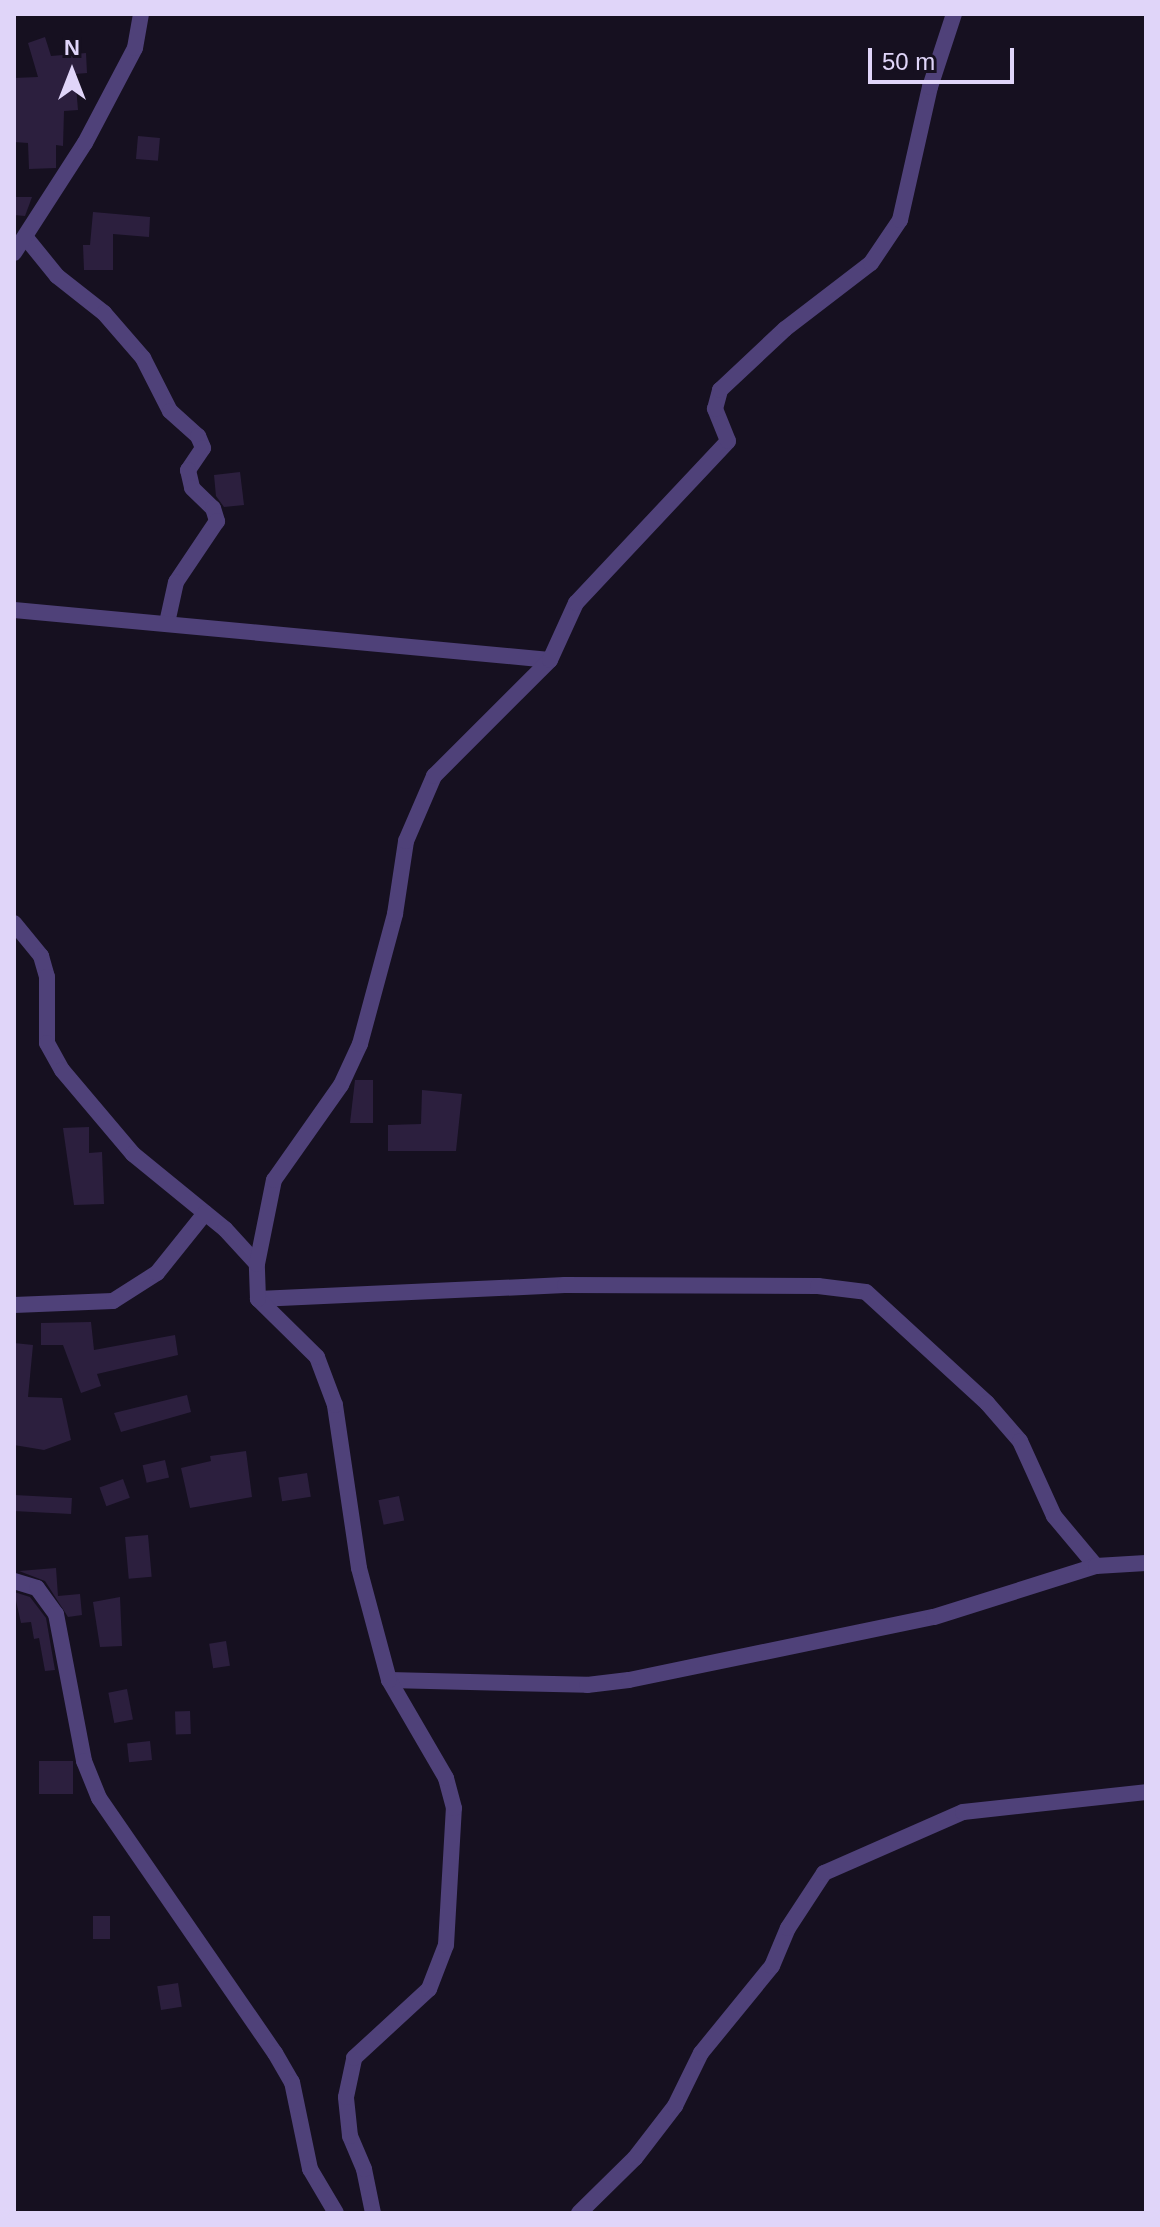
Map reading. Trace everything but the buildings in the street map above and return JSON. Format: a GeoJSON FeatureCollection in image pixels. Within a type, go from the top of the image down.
{"type":"FeatureCollection","features":[{"type":"Feature","properties":{"kind":"street"},"geometry":{"type":"LineString","coordinates":[[14,253],[135,48],[141,14]]}},
{"type":"Feature","properties":{"kind":"street"},"geometry":{"type":"LineString","coordinates":[[373,2213],[364,2169],[350,2136],[346,2097],[354,2058],[405,2017],[429,1989],[446,1945],[454,1808],[446,1778],[389,1680],[359,1568],[335,1405],[317,1357],[258,1299],[257,1264],[274,1180],[341,1085],[360,1044],[418,804],[457,747],[550,660],[576,603],[728,441],[715,409],[720,390],[785,329],[871,263],[900,220],[930,87],[954,14]]}},
{"type":"Feature","properties":{"kind":"street"},"geometry":{"type":"LineString","coordinates":[[21,239],[57,276],[104,313],[143,358],[170,411],[198,436],[203,448],[188,470],[192,488],[213,508],[217,521],[176,582],[167,623]]}},
{"type":"Feature","properties":{"kind":"street"},"geometry":{"type":"LineString","coordinates":[[14,610],[550,660]]}},
{"type":"Feature","properties":{"kind":"street"},"geometry":{"type":"LineString","coordinates":[[14,923],[41,956],[47,977],[47,1043],[62,1070],[133,1154],[205,1213],[257,1264]]}},
{"type":"Feature","properties":{"kind":"street"},"geometry":{"type":"LineString","coordinates":[[14,1305],[113,1301],[157,1273],[205,1213]]}},
{"type":"Feature","properties":{"kind":"street"},"geometry":{"type":"LineString","coordinates":[[258,1299],[565,1285],[818,1286],[866,1292],[987,1403],[1020,1441],[1054,1516],[1096,1566]]}},
{"type":"Feature","properties":{"kind":"street"},"geometry":{"type":"LineString","coordinates":[[389,1680],[587,1685],[629,1680],[934,1617],[1096,1566],[1146,1563]]}},
{"type":"Feature","properties":{"kind":"street"},"geometry":{"type":"LineString","coordinates":[[14,1581],[37,1588],[56,1614],[84,1761],[99,1798],[286,2072],[310,2169],[336,2213]]}},
{"type":"Feature","properties":{"kind":"street"},"geometry":{"type":"LineString","coordinates":[[579,2213],[635,2158],[675,2106],[701,2053],[772,1966],[788,1928],[824,1873],[963,1812],[1146,1792]]}}]}
